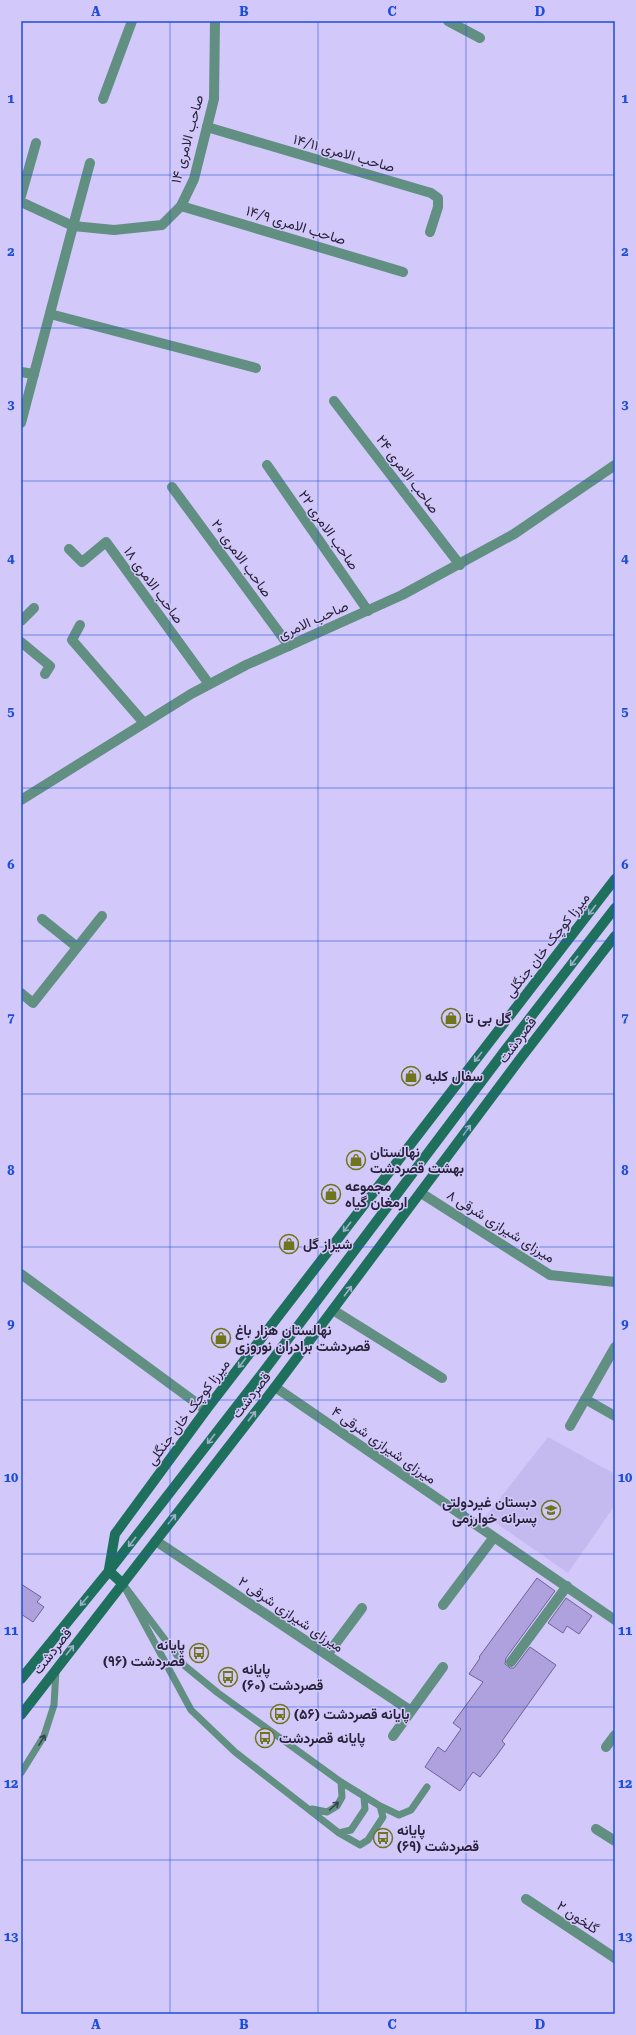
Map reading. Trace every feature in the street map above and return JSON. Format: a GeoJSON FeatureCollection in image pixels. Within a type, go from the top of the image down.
{"type":"FeatureCollection","features":[{"type":"Feature","properties":{"kind":"main road","name":"میرزا کوچک خان جنگلی"},"geometry":{"type":"LineString","coordinates":[[109,1571],[115,1534],[206,1410],[615,879]]}},
{"type":"Feature","properties":{"kind":"main road","name":"قصردشت"},"geometry":{"type":"LineString","coordinates":[[21,1678],[109,1571],[261,1376],[506,1049],[615,908]]}},
{"type":"Feature","properties":{"kind":"main road","name":"قصردشت"},"geometry":{"type":"LineString","coordinates":[[21,1715],[275,1387],[520,1059],[615,936]]}},
{"type":"Feature","properties":{"kind":"main road"},"geometry":{"type":"LineString","coordinates":[[492,1038],[506,1049]]}},
{"type":"Feature","properties":{"kind":"main road"},"geometry":{"type":"LineString","coordinates":[[320,1299],[333,1310]]}},
{"type":"Feature","properties":{"kind":"main road"},"geometry":{"type":"LineString","coordinates":[[261,1376],[275,1387]]}},
{"type":"Feature","properties":{"kind":"main road"},"geometry":{"type":"LineString","coordinates":[[142,1529],[156,1540]]}},
{"type":"Feature","properties":{"kind":"main road"},"geometry":{"type":"LineString","coordinates":[[109,1571],[123,1584]]}},
{"type":"Feature","properties":{"kind":"street"},"geometry":{"type":"LineString","coordinates":[[103,99],[132,21]]}},
{"type":"Feature","properties":{"kind":"street","name":"۱۴ صاحب الامری"},"geometry":{"type":"LineString","coordinates":[[21,202],[73,226],[114,230],[162,225],[181,206],[194,179],[214,99],[215,21]]}},
{"type":"Feature","properties":{"kind":"street"},"geometry":{"type":"LineString","coordinates":[[448,21],[480,38]]}},
{"type":"Feature","properties":{"kind":"street","name":"۱۴/۱۱ صاحب الامری"},"geometry":{"type":"LineString","coordinates":[[207,127],[431,193],[438,198],[438,207],[430,232]]}},
{"type":"Feature","properties":{"kind":"street"},"geometry":{"type":"LineString","coordinates":[[21,196],[36,143]]}},
{"type":"Feature","properties":{"kind":"street"},"geometry":{"type":"LineString","coordinates":[[21,423],[90,163]]}},
{"type":"Feature","properties":{"kind":"street","name":"۱۴/۹ صاحب الامری"},"geometry":{"type":"LineString","coordinates":[[181,206],[403,272]]}},
{"type":"Feature","properties":{"kind":"street"},"geometry":{"type":"LineString","coordinates":[[50,314],[256,368]]}},
{"type":"Feature","properties":{"kind":"street"},"geometry":{"type":"LineString","coordinates":[[21,372],[34,374]]}},
{"type":"Feature","properties":{"kind":"street","name":"۲۴ صاحب الامری"},"geometry":{"type":"LineString","coordinates":[[334,401],[460,565]]}},
{"type":"Feature","properties":{"kind":"street","name":"۲۲ صاحب الامری"},"geometry":{"type":"LineString","coordinates":[[266,465],[368,611]]}},
{"type":"Feature","properties":{"kind":"street","name":"صاحب الامری"},"geometry":{"type":"LineString","coordinates":[[21,800],[209,684],[368,611],[460,565],[514,534],[615,465]]}},
{"type":"Feature","properties":{"kind":"street","name":"۲۰ صاحب الامری"},"geometry":{"type":"LineString","coordinates":[[172,487],[289,646]]}},
{"type":"Feature","properties":{"kind":"street","name":"۱۸ صاحب الامری"},"geometry":{"type":"LineString","coordinates":[[68,549],[82,562],[106,542],[209,684]]}},
{"type":"Feature","properties":{"kind":"street"},"geometry":{"type":"LineString","coordinates":[[21,621],[34,608]]}},
{"type":"Feature","properties":{"kind":"street"},"geometry":{"type":"LineString","coordinates":[[80,625],[72,640],[144,723]]}},
{"type":"Feature","properties":{"kind":"street"},"geometry":{"type":"LineString","coordinates":[[21,642],[50,666],[45,674]]}},
{"type":"Feature","properties":{"kind":"street"},"geometry":{"type":"LineString","coordinates":[[21,993],[33,1003],[102,916]]}},
{"type":"Feature","properties":{"kind":"street"},"geometry":{"type":"LineString","coordinates":[[42,919],[77,947]]}},
{"type":"Feature","properties":{"kind":"street","name":"۸ میرزای شیرازی شرقی"},"geometry":{"type":"LineString","coordinates":[[421,1193],[550,1275],[615,1282]]}},
{"type":"Feature","properties":{"kind":"street"},"geometry":{"type":"LineString","coordinates":[[21,1274],[206,1410]]}},
{"type":"Feature","properties":{"kind":"street"},"geometry":{"type":"LineString","coordinates":[[333,1310],[442,1378]]}},
{"type":"Feature","properties":{"kind":"street"},"geometry":{"type":"LineString","coordinates":[[570,1426],[615,1347]]}},
{"type":"Feature","properties":{"kind":"street","name":"۴ میرزای شیرازی شرقی"},"geometry":{"type":"LineString","coordinates":[[275,1387],[615,1620]]}},
{"type":"Feature","properties":{"kind":"street"},"geometry":{"type":"LineString","coordinates":[[585,1399],[615,1416]]}},
{"type":"Feature","properties":{"kind":"street"},"geometry":{"type":"LineString","coordinates":[[443,1605],[494,1537]]}},
{"type":"Feature","properties":{"kind":"street","name":"۲ میرزای شیرازی شرقی"},"geometry":{"type":"LineString","coordinates":[[156,1540],[412,1712]]}},
{"type":"Feature","properties":{"kind":"street"},"geometry":{"type":"LineString","coordinates":[[511,1662],[567,1586]]}},
{"type":"Feature","properties":{"kind":"street"},"geometry":{"type":"LineString","coordinates":[[327,1655],[362,1608]]}},
{"type":"Feature","properties":{"kind":"street"},"geometry":{"type":"LineString","coordinates":[[393,1736],[412,1712],[443,1667]]}},
{"type":"Feature","properties":{"kind":"street"},"geometry":{"type":"LineString","coordinates":[[606,1747],[615,1735]]}},
{"type":"Feature","properties":{"kind":"street"},"geometry":{"type":"LineString","coordinates":[[596,1829],[615,1841]]}},
{"type":"Feature","properties":{"kind":"street","name":"۲ گلخون"},"geometry":{"type":"LineString","coordinates":[[526,1899],[615,1958]]}},
{"type":"Feature","properties":{"kind":"lane"},"geometry":{"type":"LineString","coordinates":[[123,1584],[185,1666],[218,1693],[341,1782],[364,1797],[399,1815],[411,1810],[426,1787]]}},
{"type":"Feature","properties":{"kind":"lane"},"geometry":{"type":"LineString","coordinates":[[123,1584],[191,1710],[235,1752],[309,1808],[339,1833],[360,1845],[368,1840],[383,1817],[380,1806]]}},
{"type":"Feature","properties":{"kind":"lane"},"geometry":{"type":"LineString","coordinates":[[21,1773],[44,1736],[54,1706],[56,1669]]}},
{"type":"Feature","properties":{"kind":"lane"},"geometry":{"type":"LineString","coordinates":[[309,1808],[326,1812],[337,1806],[342,1797],[341,1782]]}},
{"type":"Feature","properties":{"kind":"lane"},"geometry":{"type":"LineString","coordinates":[[339,1833],[351,1830],[358,1820],[365,1809],[364,1797]]}},
{"type":"Feature","properties":{"kind":"shaded area","name":"دبستان غیردولتی پسرانه خوارزمی"},"geometry":{"type":"Polygon","coordinates":[[[548,1437],[615,1474],[615,1505],[568,1573],[486,1516],[548,1437]]]}},
{"type":"Feature","properties":{"kind":"building"},"geometry":{"type":"Polygon","coordinates":[[[537,1578],[555,1591],[506,1658],[505,1664],[510,1668],[514,1668],[530,1647],[556,1665],[502,1741],[505,1744],[497,1755],[480,1777],[473,1772],[460,1791],[425,1767],[438,1747],[445,1752],[461,1729],[453,1723],[483,1682],[469,1674],[480,1658],[479,1657],[537,1578]]]}},
{"type":"Feature","properties":{"kind":"building"},"geometry":{"type":"Polygon","coordinates":[[[21,1584],[41,1597],[37,1602],[44,1607],[33,1622],[21,1614],[21,1584]]]}},
{"type":"Feature","properties":{"kind":"building"},"geometry":{"type":"Polygon","coordinates":[[[566,1598],[592,1616],[579,1634],[567,1626],[563,1633],[548,1623],[566,1598]]]}},
{"type":"Feature","properties":{"kind":"place","name":"گل بی تا"},"geometry":{"type":"Point","coordinates":[451,1018]}},
{"type":"Feature","properties":{"kind":"place","name":"سفال کلبه"},"geometry":{"type":"Point","coordinates":[411,1076]}},
{"type":"Feature","properties":{"kind":"place","name":"نهالستان بهشت قصردشت"},"geometry":{"type":"Point","coordinates":[356,1160]}},
{"type":"Feature","properties":{"kind":"place","name":"مجموعه ارمغان گیاه"},"geometry":{"type":"Point","coordinates":[331,1194]}},
{"type":"Feature","properties":{"kind":"place","name":"شیراز گل"},"geometry":{"type":"Point","coordinates":[289,1244]}},
{"type":"Feature","properties":{"kind":"place","name":"نهالستان هزار باغ قصردشت برادران نوروزی"},"geometry":{"type":"Point","coordinates":[221,1338]}},
{"type":"Feature","properties":{"kind":"place","name":"دبستان غیردولتی پسرانه خوارزمی"},"geometry":{"type":"Point","coordinates":[551,1510]}},
{"type":"Feature","properties":{"kind":"place","name":"پایانه قصردشت (۹۶)"},"geometry":{"type":"Point","coordinates":[199,1653]}},
{"type":"Feature","properties":{"kind":"place","name":"پایانه قصردشت (۶۰)"},"geometry":{"type":"Point","coordinates":[228,1677]}},
{"type":"Feature","properties":{"kind":"place","name":"پایانه قصردشت (۵۶)"},"geometry":{"type":"Point","coordinates":[280,1714]}},
{"type":"Feature","properties":{"kind":"place","name":"پایانه قصردشت"},"geometry":{"type":"Point","coordinates":[265,1738]}},
{"type":"Feature","properties":{"kind":"place","name":"پایانه قصردشت (۶۹)"},"geometry":{"type":"Point","coordinates":[383,1838]}}]}
